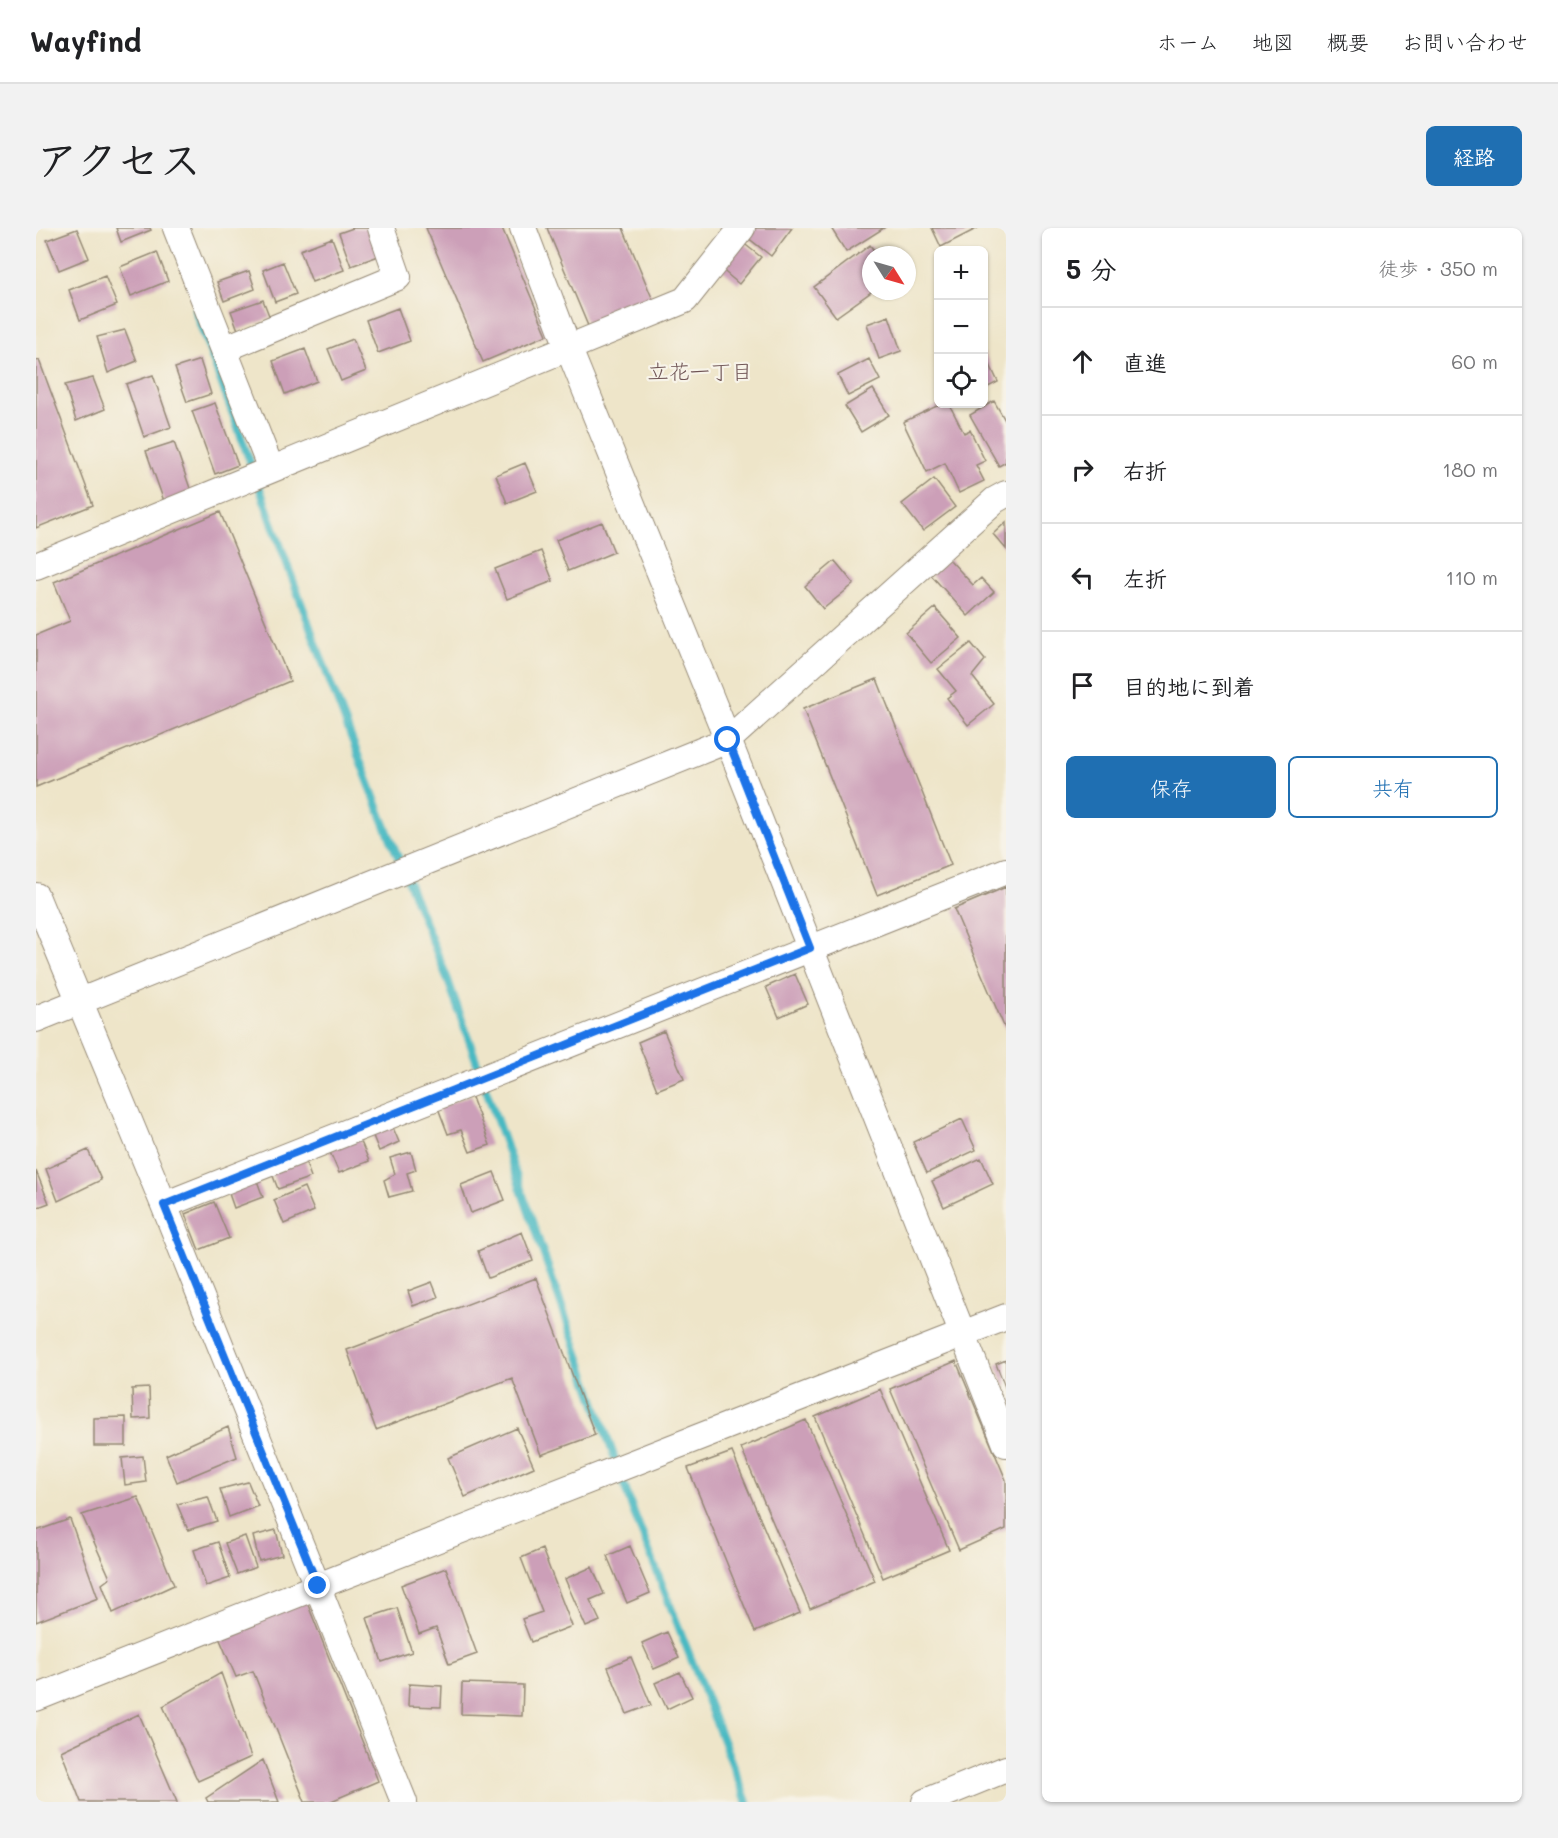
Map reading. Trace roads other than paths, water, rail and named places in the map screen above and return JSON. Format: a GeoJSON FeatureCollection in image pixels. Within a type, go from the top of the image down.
{"type":"FeatureCollection","features":[{"type":"Feature","properties":{"kind":"street"},"geometry":{"type":"LineString","coordinates":[[176,228],[271,470]]}},
{"type":"Feature","properties":{"kind":"street"},"geometry":{"type":"LineString","coordinates":[[224,349],[398,277],[381,228]]}},
{"type":"Feature","properties":{"kind":"street"},"geometry":{"type":"LineString","coordinates":[[523,228],[568,347],[728,740],[1006,1444]]}},
{"type":"Feature","properties":{"kind":"street"},"geometry":{"type":"LineString","coordinates":[[36,566],[685,300],[742,228]]}},
{"type":"Feature","properties":{"kind":"street"},"geometry":{"type":"LineString","coordinates":[[36,1019],[728,740],[995,500],[1006,494]]}},
{"type":"Feature","properties":{"kind":"street"},"geometry":{"type":"LineString","coordinates":[[164,1205],[1006,871]]}},
{"type":"Feature","properties":{"kind":"street"},"geometry":{"type":"LineString","coordinates":[[36,896],[164,1205],[404,1802]]}},
{"type":"Feature","properties":{"kind":"street"},"geometry":{"type":"LineString","coordinates":[[36,1698],[1006,1317]]}},
{"type":"Feature","properties":{"kind":"street"},"geometry":{"type":"LineString","coordinates":[[925,1802],[1006,1769]]}},
{"type":"Feature","properties":{"kind":"waterway"},"geometry":{"type":"LineString","coordinates":[[195,310],[330,682],[448,980],[631,1505],[747,1802]]}},
{"type":"Feature","properties":{"kind":"district","name":"立花一丁目"},"geometry":{"type":"Point","coordinates":[700,370]}}]}
